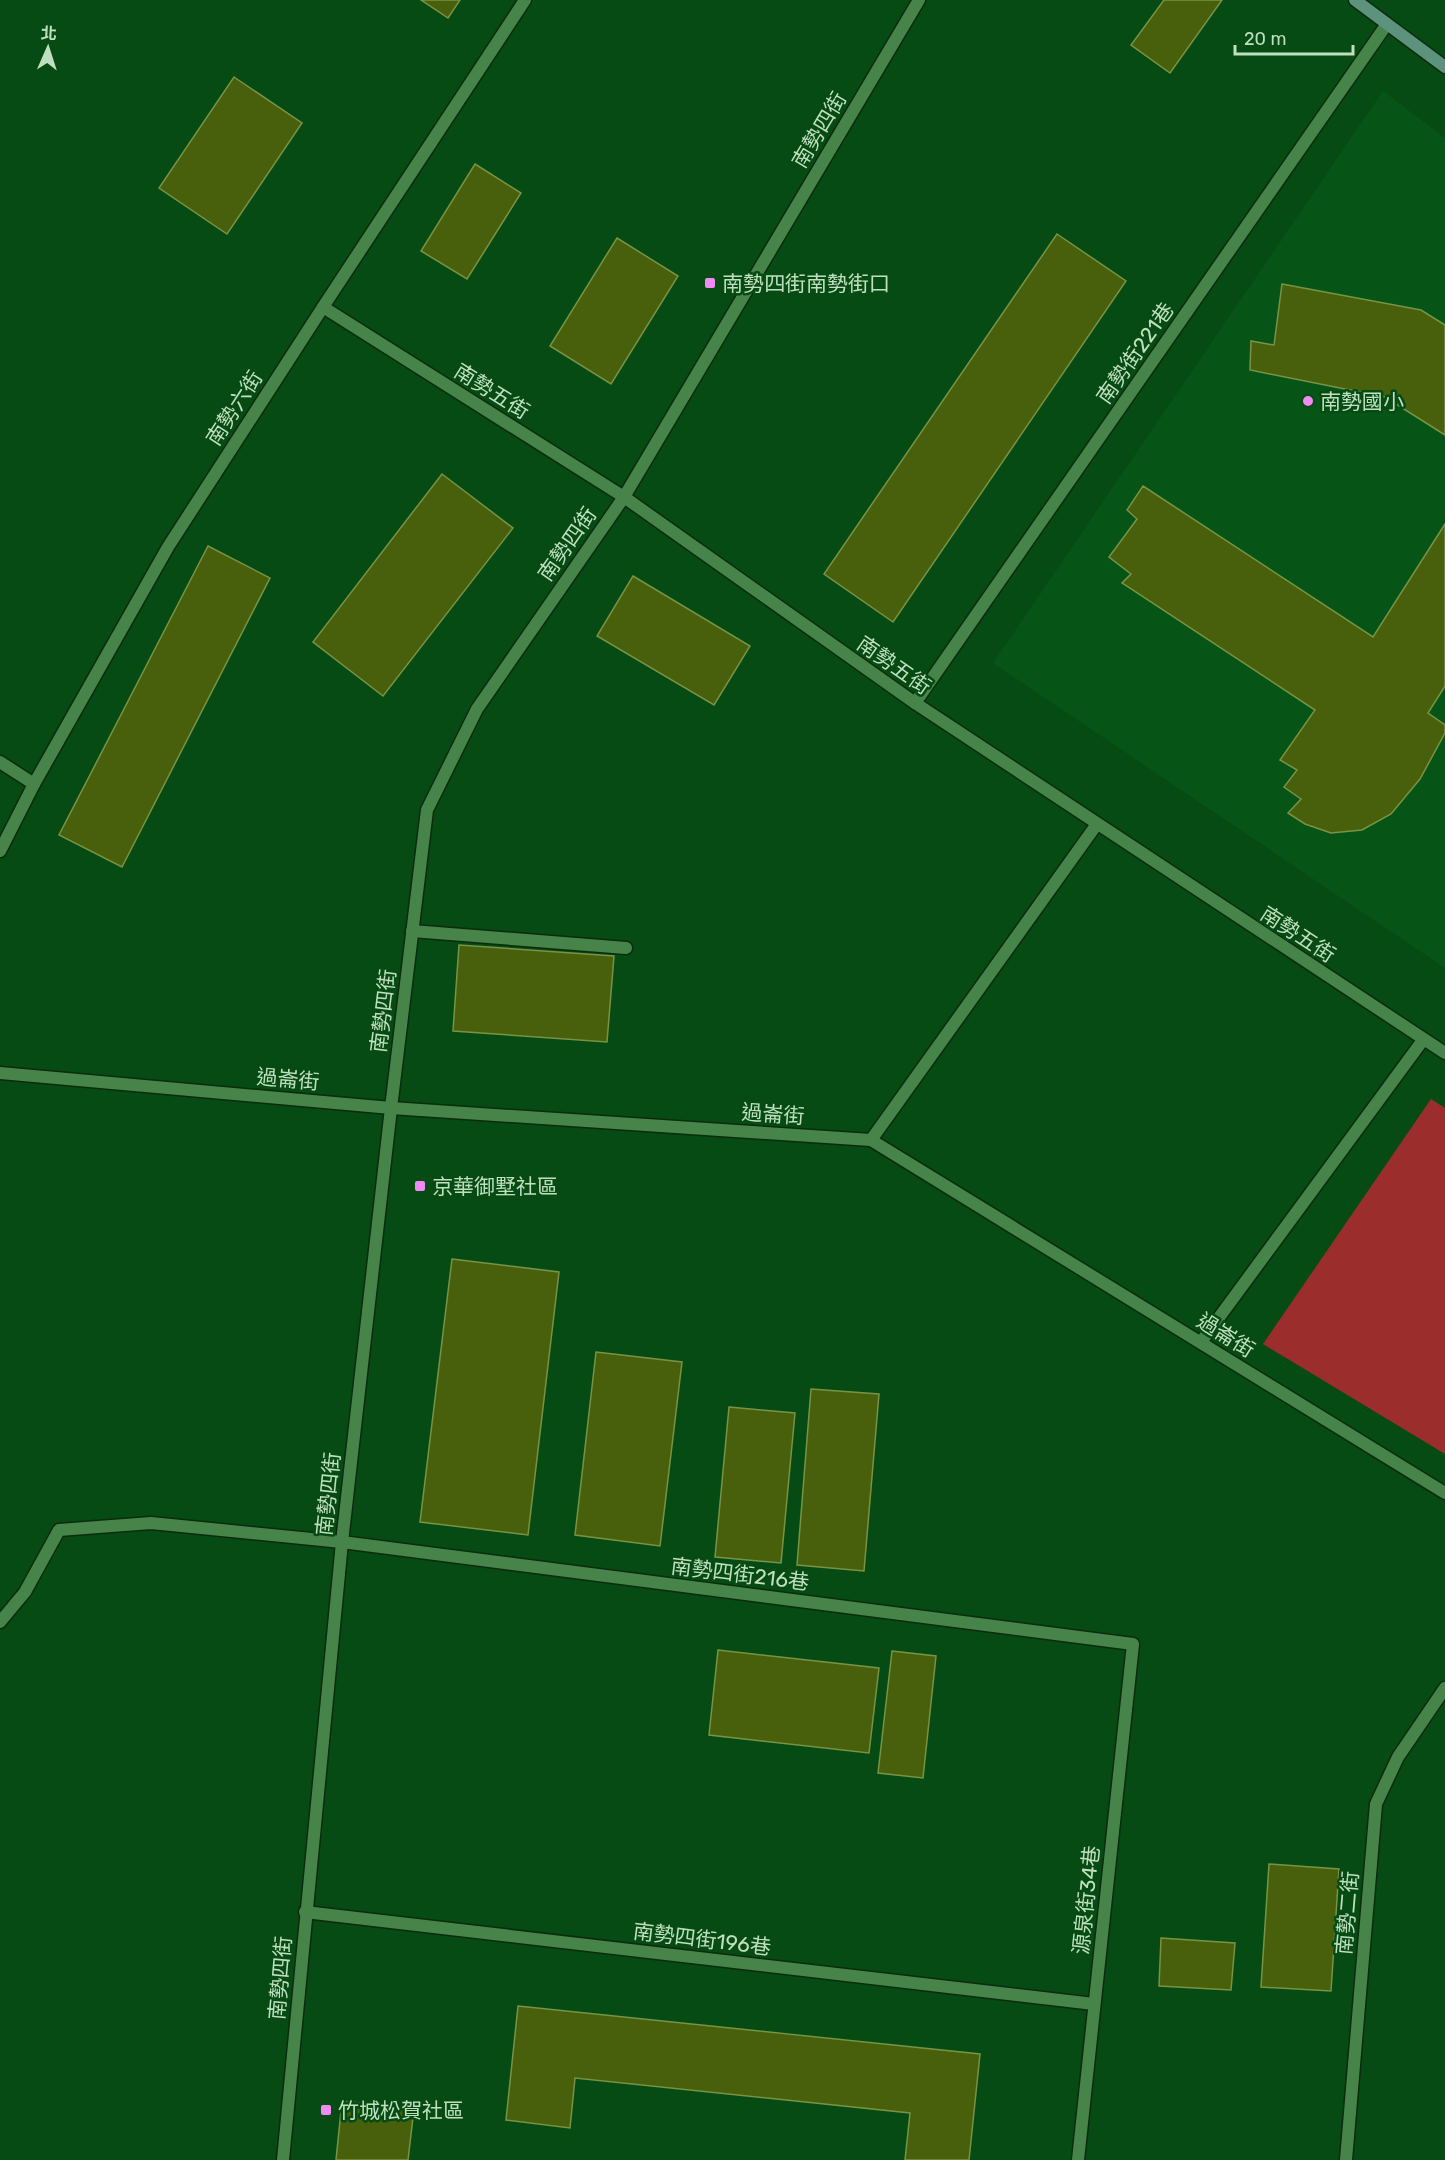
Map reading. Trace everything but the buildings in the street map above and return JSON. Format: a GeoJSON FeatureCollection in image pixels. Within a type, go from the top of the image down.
{"type":"FeatureCollection","features":[{"type":"Feature","properties":{"kind":"main road"},"geometry":{"type":"LineString","coordinates":[[1355,0],[1445,67]]}},
{"type":"Feature","properties":{"kind":"street","name":"南勢六街"},"geometry":{"type":"LineString","coordinates":[[0,851],[34,784],[168,547],[525,0]]}},
{"type":"Feature","properties":{"kind":"street","name":"南勢四街"},"geometry":{"type":"LineString","coordinates":[[283,2160],[342,1542],[427,810],[477,710],[624,497],[919,0]]}},
{"type":"Feature","properties":{"kind":"street","name":"南勢街221巷"},"geometry":{"type":"LineString","coordinates":[[915,703],[1387,24]]}},
{"type":"Feature","properties":{"kind":"street","name":"南勢五街"},"geometry":{"type":"LineString","coordinates":[[323,307],[624,497],[915,703],[1445,1053]]}},
{"type":"Feature","properties":{"kind":"street"},"geometry":{"type":"LineString","coordinates":[[0,762],[34,784]]}},
{"type":"Feature","properties":{"kind":"street"},"geometry":{"type":"LineString","coordinates":[[871,1140],[1097,825]]}},
{"type":"Feature","properties":{"kind":"street"},"geometry":{"type":"LineString","coordinates":[[412,930],[626,948]]}},
{"type":"Feature","properties":{"kind":"street"},"geometry":{"type":"LineString","coordinates":[[1200,1342],[1423,1040]]}},
{"type":"Feature","properties":{"kind":"street","name":"過崙街"},"geometry":{"type":"LineString","coordinates":[[0,1073],[391,1108],[871,1140],[1445,1493]]}},
{"type":"Feature","properties":{"kind":"street","name":"南勢四街216巷"},"geometry":{"type":"LineString","coordinates":[[0,1622],[25,1592],[58,1530],[151,1523],[342,1542],[1133,1644]]}},
{"type":"Feature","properties":{"kind":"street","name":"源泉街34巷"},"geometry":{"type":"LineString","coordinates":[[1078,2160],[1133,1644]]}},
{"type":"Feature","properties":{"kind":"street","name":"南勢二街"},"geometry":{"type":"LineString","coordinates":[[1346,2160],[1376,1804],[1398,1756],[1445,1688]]}},
{"type":"Feature","properties":{"kind":"street","name":"南勢四街196巷"},"geometry":{"type":"LineString","coordinates":[[305,1912],[1094,2004]]}},
{"type":"Feature","properties":{"kind":"shaded area","name":"南勢國小"},"geometry":{"type":"Polygon","coordinates":[[[1383,91],[1445,138],[1445,968],[993,663],[1383,91]]]}},
{"type":"Feature","properties":{"kind":"shaded area"},"geometry":{"type":"Polygon","coordinates":[[[1431,1099],[1445,1108],[1445,1454],[1263,1344],[1431,1099]]]}},
{"type":"Feature","properties":{"kind":"place","name":"南勢四街南勢街口"},"geometry":{"type":"Point","coordinates":[710,283]}},
{"type":"Feature","properties":{"kind":"place","name":"南勢國小"},"geometry":{"type":"Point","coordinates":[1308,401]}},
{"type":"Feature","properties":{"kind":"place","name":"京華御墅社區"},"geometry":{"type":"Point","coordinates":[420,1186]}},
{"type":"Feature","properties":{"kind":"place","name":"竹城松賀社區"},"geometry":{"type":"Point","coordinates":[326,2110]}}]}
